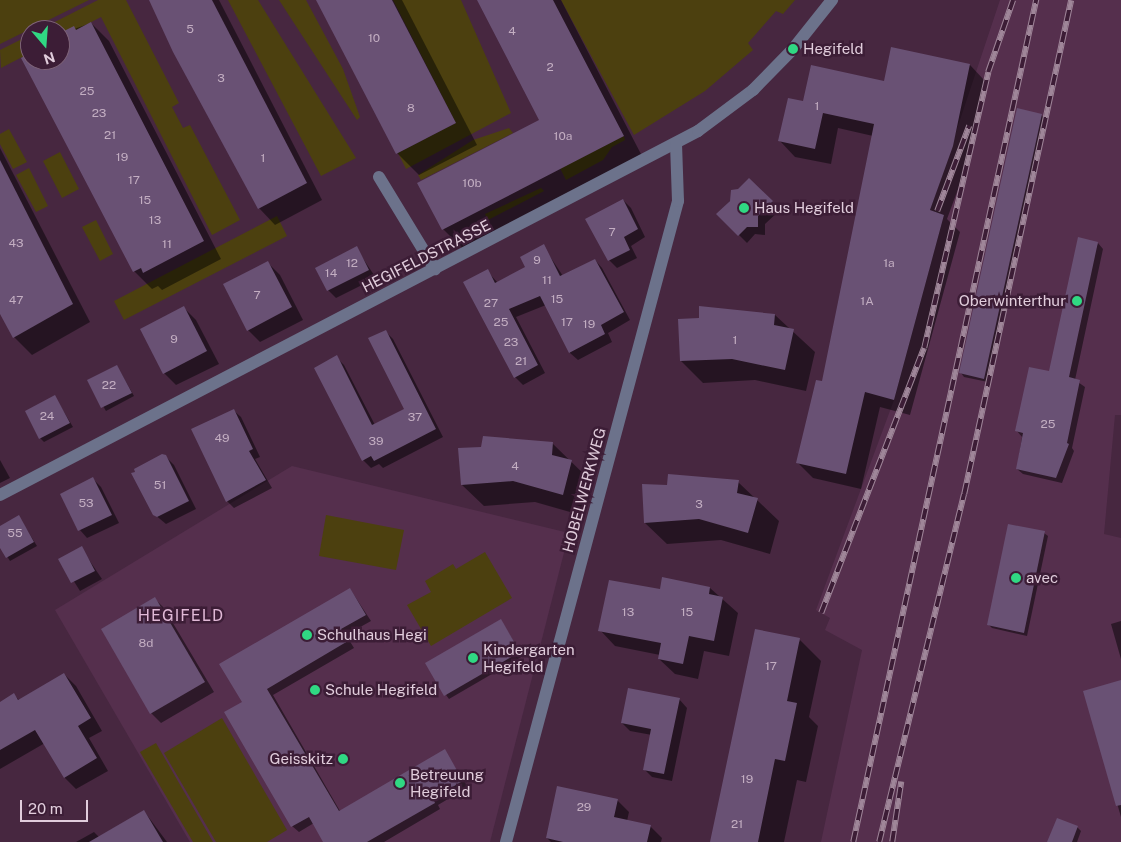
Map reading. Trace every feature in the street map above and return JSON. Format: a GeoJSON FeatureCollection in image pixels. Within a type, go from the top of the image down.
{"type":"FeatureCollection","features":[{"type":"Feature","properties":{"kind":"street","name":"HEGIFELDSTRASSE"},"geometry":{"type":"LineString","coordinates":[[0,494],[676,144],[715,120],[753,90],[832,0]]}},
{"type":"Feature","properties":{"kind":"street","name":"HOBELWERKWEG"},"geometry":{"type":"LineString","coordinates":[[506,842],[678,201],[676,144]]}},
{"type":"Feature","properties":{"kind":"street"},"geometry":{"type":"LineString","coordinates":[[379,178],[436,269]]}},
{"type":"Feature","properties":{"kind":"shaded area"},"geometry":{"type":"Polygon","coordinates":[[[0,0],[89,0],[49,20],[20,20],[20,34],[0,44],[0,0]]]}},
{"type":"Feature","properties":{"kind":"shaded area"},"geometry":{"type":"Polygon","coordinates":[[[98,0],[126,0],[179,103],[172,107],[183,128],[190,125],[240,220],[212,235],[101,17],[70,31],[70,20],[59,20],[98,0]]]}},
{"type":"Feature","properties":{"kind":"shaded area"},"geometry":{"type":"Polygon","coordinates":[[[228,0],[258,0],[356,158],[321,176],[228,0]]]}},
{"type":"Feature","properties":{"kind":"shaded area"},"geometry":{"type":"Polygon","coordinates":[[[279,0],[306,0],[343,69],[360,117],[357,120],[279,0]]]}},
{"type":"Feature","properties":{"kind":"shaded area"},"geometry":{"type":"Polygon","coordinates":[[[393,0],[461,0],[511,113],[406,169],[398,153],[456,123],[393,0]]]}},
{"type":"Feature","properties":{"kind":"shaded area"},"geometry":{"type":"Polygon","coordinates":[[[561,0],[795,0],[783,14],[776,11],[748,43],[753,50],[705,91],[634,135],[561,0]]]}},
{"type":"Feature","properties":{"kind":"shaded area"},"geometry":{"type":"Polygon","coordinates":[[[1000,0],[1121,0],[1121,415],[1115,415],[1104,534],[1121,538],[1121,842],[821,842],[862,650],[825,630],[830,618],[816,610],[894,400],[944,215],[930,210],[1000,0]]]}},
{"type":"Feature","properties":{"kind":"shaded area"},"geometry":{"type":"Polygon","coordinates":[[[20,40],[20,58],[1,68],[0,50],[20,40]]]}},
{"type":"Feature","properties":{"kind":"shaded area"},"geometry":{"type":"Polygon","coordinates":[[[509,128],[513,133],[421,180],[418,175],[473,140],[509,128]]]}},
{"type":"Feature","properties":{"kind":"shaded area"},"geometry":{"type":"Polygon","coordinates":[[[9,129],[27,162],[13,169],[0,144],[0,134],[9,129]]]}},
{"type":"Feature","properties":{"kind":"shaded area"},"geometry":{"type":"Polygon","coordinates":[[[624,136],[625,140],[612,147],[603,160],[566,180],[560,168],[624,136]]]}},
{"type":"Feature","properties":{"kind":"shaded area"},"geometry":{"type":"Polygon","coordinates":[[[60,152],[79,189],[62,198],[43,161],[60,152]]]}},
{"type":"Feature","properties":{"kind":"shaded area"},"geometry":{"type":"Polygon","coordinates":[[[29,168],[48,206],[36,212],[16,175],[29,168]]]}},
{"type":"Feature","properties":{"kind":"shaded area"},"geometry":{"type":"Polygon","coordinates":[[[541,188],[544,191],[488,220],[485,214],[541,188]]]}},
{"type":"Feature","properties":{"kind":"shaded area"},"geometry":{"type":"Polygon","coordinates":[[[277,216],[287,236],[124,320],[114,301],[277,216]]]}},
{"type":"Feature","properties":{"kind":"shaded area"},"geometry":{"type":"Polygon","coordinates":[[[96,220],[113,254],[100,261],[82,227],[96,220]]]}},
{"type":"Feature","properties":{"kind":"shaded area","name":"Schule Hegifeld"},"geometry":{"type":"Polygon","coordinates":[[[292,466],[569,533],[490,842],[190,842],[55,610],[292,466]]]}},
{"type":"Feature","properties":{"kind":"shaded area"},"geometry":{"type":"Polygon","coordinates":[[[326,515],[404,530],[396,570],[319,556],[326,515]]]}},
{"type":"Feature","properties":{"kind":"shaded area"},"geometry":{"type":"Polygon","coordinates":[[[485,552],[512,598],[431,646],[407,605],[431,592],[425,581],[453,564],[456,569],[485,552]]]}},
{"type":"Feature","properties":{"kind":"shaded area"},"geometry":{"type":"Polygon","coordinates":[[[222,718],[287,830],[267,842],[216,842],[164,753],[222,718]]]}},
{"type":"Feature","properties":{"kind":"shaded area"},"geometry":{"type":"Polygon","coordinates":[[[156,743],[213,842],[193,842],[140,752],[156,743]]]}},
{"type":"Feature","properties":{"kind":"building"},"geometry":{"type":"Polygon","coordinates":[[[149,0],[212,0],[307,183],[258,209],[173,52],[149,0]]]}},
{"type":"Feature","properties":{"kind":"building"},"geometry":{"type":"Polygon","coordinates":[[[316,0],[392,0],[456,123],[396,154],[316,0]]]}},
{"type":"Feature","properties":{"kind":"building"},"geometry":{"type":"Polygon","coordinates":[[[477,0],[553,0],[624,136],[442,230],[417,183],[539,120],[477,0]]]}},
{"type":"Feature","properties":{"kind":"building"},"geometry":{"type":"Polygon","coordinates":[[[91,22],[204,241],[143,273],[141,268],[133,272],[27,70],[70,70],[70,28],[74,26],[76,30],[91,22]]]}},
{"type":"Feature","properties":{"kind":"building"},"geometry":{"type":"Polygon","coordinates":[[[891,47],[970,64],[953,146],[930,210],[944,215],[894,400],[865,392],[846,474],[796,463],[816,380],[822,381],[874,124],[823,113],[815,149],[778,141],[788,98],[803,101],[811,65],[884,81],[891,47]]]}},
{"type":"Feature","properties":{"kind":"building"},"geometry":{"type":"Polygon","coordinates":[[[1017,108],[1042,114],[984,379],[959,373],[1017,108]]]}},
{"type":"Feature","properties":{"kind":"building"},"geometry":{"type":"Polygon","coordinates":[[[0,160],[73,304],[13,338],[0,314],[0,160]]]}},
{"type":"Feature","properties":{"kind":"building","name":"Haus Hegifeld"},"geometry":{"type":"Polygon","coordinates":[[[749,178],[773,201],[758,216],[758,227],[747,227],[738,236],[716,214],[730,201],[731,190],[738,189],[749,178]]]}},
{"type":"Feature","properties":{"kind":"building"},"geometry":{"type":"Polygon","coordinates":[[[623,199],[638,229],[624,237],[630,250],[608,261],[585,219],[623,199]]]}},
{"type":"Feature","properties":{"kind":"building"},"geometry":{"type":"Polygon","coordinates":[[[1078,237],[1098,242],[1069,377],[1080,380],[1067,443],[1069,444],[1056,478],[1016,469],[1023,433],[1015,431],[1029,367],[1049,371],[1078,237]]]}},
{"type":"Feature","properties":{"kind":"building"},"geometry":{"type":"Polygon","coordinates":[[[544,244],[560,276],[595,259],[624,312],[601,325],[605,334],[569,353],[540,296],[509,309],[538,365],[514,378],[463,282],[488,269],[495,283],[525,267],[520,257],[544,244]]]}},
{"type":"Feature","properties":{"kind":"building"},"geometry":{"type":"Polygon","coordinates":[[[357,246],[369,270],[327,291],[315,268],[357,246]]]}},
{"type":"Feature","properties":{"kind":"building"},"geometry":{"type":"Polygon","coordinates":[[[268,261],[292,307],[247,331],[223,284],[268,261]]]}},
{"type":"Feature","properties":{"kind":"building"},"geometry":{"type":"Polygon","coordinates":[[[184,306],[207,351],[163,374],[140,329],[184,306]]]}},
{"type":"Feature","properties":{"kind":"building"},"geometry":{"type":"Polygon","coordinates":[[[699,306],[775,314],[774,325],[794,329],[785,370],[732,359],[680,361],[678,319],[699,318],[699,306]]]}},
{"type":"Feature","properties":{"kind":"building"},"geometry":{"type":"Polygon","coordinates":[[[386,330],[436,429],[374,461],[371,456],[362,461],[314,368],[337,355],[372,425],[404,409],[368,338],[386,330]]]}},
{"type":"Feature","properties":{"kind":"building"},"geometry":{"type":"Polygon","coordinates":[[[117,365],[132,393],[101,408],[87,380],[117,365]]]}},
{"type":"Feature","properties":{"kind":"building"},"geometry":{"type":"Polygon","coordinates":[[[55,395],[70,423],[39,439],[25,411],[55,395]]]}},
{"type":"Feature","properties":{"kind":"building"},"geometry":{"type":"Polygon","coordinates":[[[234,409],[253,449],[249,451],[266,480],[226,502],[191,429],[234,409]]]}},
{"type":"Feature","properties":{"kind":"building"},"geometry":{"type":"Polygon","coordinates":[[[483,436],[553,442],[552,455],[572,460],[563,495],[513,481],[461,485],[458,448],[481,447],[483,436]]]}},
{"type":"Feature","properties":{"kind":"building"},"geometry":{"type":"Polygon","coordinates":[[[162,454],[166,455],[189,501],[157,517],[153,515],[131,473],[135,472],[134,469],[162,454]]]}},
{"type":"Feature","properties":{"kind":"building"},"geometry":{"type":"Polygon","coordinates":[[[668,474],[739,480],[737,493],[758,498],[748,533],[699,519],[644,523],[642,484],[667,485],[668,474]]]}},
{"type":"Feature","properties":{"kind":"building"},"geometry":{"type":"Polygon","coordinates":[[[93,477],[112,515],[78,531],[60,494],[93,477]]]}},
{"type":"Feature","properties":{"kind":"building"},"geometry":{"type":"Polygon","coordinates":[[[19,515],[34,542],[6,558],[0,548],[0,526],[19,515]]]}},
{"type":"Feature","properties":{"kind":"building","name":"avec"},"geometry":{"type":"Polygon","coordinates":[[[1008,524],[1045,531],[1024,633],[987,625],[1008,524]]]}},
{"type":"Feature","properties":{"kind":"building"},"geometry":{"type":"Polygon","coordinates":[[[82,546],[95,571],[71,583],[58,559],[82,546]]]}},
{"type":"Feature","properties":{"kind":"building"},"geometry":{"type":"Polygon","coordinates":[[[662,577],[710,587],[709,594],[723,597],[714,641],[689,636],[683,664],[658,659],[661,643],[598,631],[609,580],[660,589],[662,577]]]}},
{"type":"Feature","properties":{"kind":"building"},"geometry":{"type":"Polygon","coordinates":[[[350,588],[366,615],[341,629],[348,641],[267,689],[339,811],[445,749],[463,781],[433,798],[435,803],[367,842],[323,842],[309,817],[291,827],[224,712],[242,702],[219,664],[350,588]]]}},
{"type":"Feature","properties":{"kind":"building"},"geometry":{"type":"Polygon","coordinates":[[[155,597],[205,682],[150,714],[101,629],[155,597]]]}},
{"type":"Feature","properties":{"kind":"building","name":"Kindergarten Hegifeld"},"geometry":{"type":"Polygon","coordinates":[[[501,619],[520,652],[444,696],[425,663],[501,619]]]}},
{"type":"Feature","properties":{"kind":"building"},"geometry":{"type":"Polygon","coordinates":[[[755,629],[800,638],[787,701],[797,703],[785,761],[775,759],[758,842],[710,842],[755,629]]]}},
{"type":"Feature","properties":{"kind":"building"},"geometry":{"type":"Polygon","coordinates":[[[64,673],[91,718],[78,726],[97,758],[64,778],[35,730],[0,750],[0,702],[14,693],[18,700],[64,673]]]}},
{"type":"Feature","properties":{"kind":"building"},"geometry":{"type":"Polygon","coordinates":[[[1121,680],[1121,805],[1116,806],[1083,691],[1121,680]]]}},
{"type":"Feature","properties":{"kind":"building"},"geometry":{"type":"Polygon","coordinates":[[[628,688],[680,698],[664,774],[643,770],[651,729],[621,723],[628,688]]]}},
{"type":"Feature","properties":{"kind":"building"},"geometry":{"type":"Polygon","coordinates":[[[557,786],[618,799],[614,817],[651,825],[647,842],[563,842],[546,838],[557,786]]]}},
{"type":"Feature","properties":{"kind":"building"},"geometry":{"type":"Polygon","coordinates":[[[144,810],[163,842],[89,842],[144,810]]]}},
{"type":"Feature","properties":{"kind":"building"},"geometry":{"type":"Polygon","coordinates":[[[1057,818],[1078,826],[1072,842],[1047,842],[1057,818]]]}},
{"type":"Feature","properties":{"kind":"railway"},"geometry":{"type":"LineString","coordinates":[[821,613],[924,348],[988,72],[1013,0]]}},
{"type":"Feature","properties":{"kind":"railway"},"geometry":{"type":"LineString","coordinates":[[853,842],[1036,0]]}},
{"type":"Feature","properties":{"kind":"railway"},"geometry":{"type":"LineString","coordinates":[[879,842],[964,494],[1071,0]]}},
{"type":"Feature","properties":{"kind":"railway"},"geometry":{"type":"LineString","coordinates":[[937,211],[969,126]]}},
{"type":"Feature","properties":{"kind":"railway"},"geometry":{"type":"LineString","coordinates":[[892,842],[901,782]]}},
{"type":"Feature","properties":{"kind":"place","name":"Hegifeld"},"geometry":{"type":"Point","coordinates":[793,49]}},
{"type":"Feature","properties":{"kind":"place","name":"Haus Hegifeld"},"geometry":{"type":"Point","coordinates":[744,208]}},
{"type":"Feature","properties":{"kind":"place","name":"Oberwinterthur"},"geometry":{"type":"Point","coordinates":[1077,301]}},
{"type":"Feature","properties":{"kind":"place","name":"avec"},"geometry":{"type":"Point","coordinates":[1016,578]}},
{"type":"Feature","properties":{"kind":"place","name":"Schulhaus Hegi"},"geometry":{"type":"Point","coordinates":[307,635]}},
{"type":"Feature","properties":{"kind":"place","name":"Kindergarten Hegifeld"},"geometry":{"type":"Point","coordinates":[473,658]}},
{"type":"Feature","properties":{"kind":"place","name":"Schule Hegifeld"},"geometry":{"type":"Point","coordinates":[315,690]}},
{"type":"Feature","properties":{"kind":"place","name":"Geisskitz"},"geometry":{"type":"Point","coordinates":[343,759]}},
{"type":"Feature","properties":{"kind":"place","name":"Betreuung Hegifeld"},"geometry":{"type":"Point","coordinates":[400,783]}},
{"type":"Feature","properties":{"kind":"district","name":"HEGIFELD"},"geometry":{"type":"Point","coordinates":[181,616]}}]}
